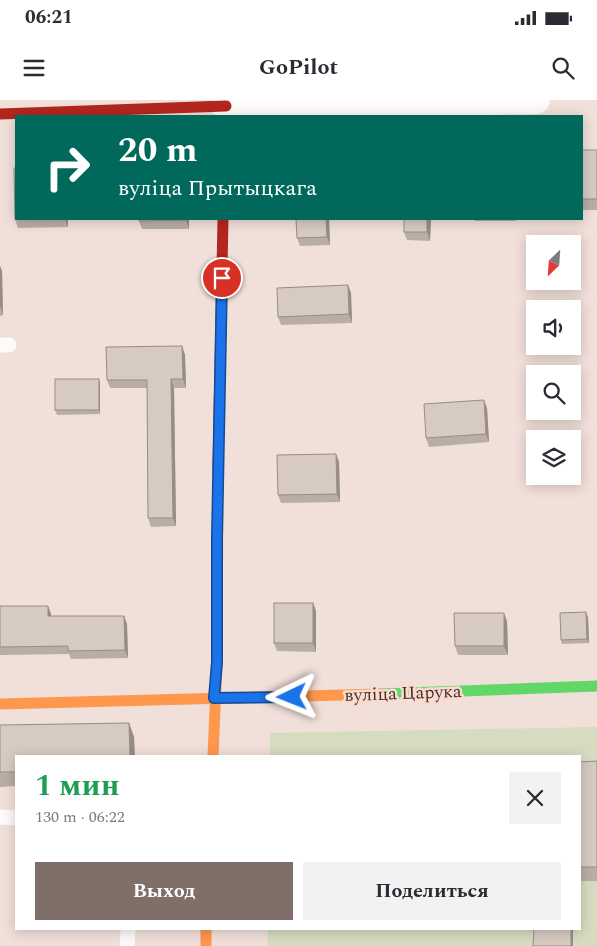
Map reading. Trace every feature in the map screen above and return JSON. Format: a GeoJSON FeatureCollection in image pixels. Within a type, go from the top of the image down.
{"type":"FeatureCollection","features":[{"type":"Feature","properties":{"kind":"street"},"geometry":{"type":"LineString","coordinates":[[0,114],[419,101],[536,100]]}},
{"type":"Feature","properties":{"kind":"street"},"geometry":{"type":"LineString","coordinates":[[213,755],[217,662],[217,537],[223,220]]}},
{"type":"Feature","properties":{"kind":"street","name":"вуліца Царука"},"geometry":{"type":"LineString","coordinates":[[0,704],[597,686]]}},
{"type":"Feature","properties":{"kind":"street"},"geometry":{"type":"LineString","coordinates":[[206,930],[206,946]]}},
{"type":"Feature","properties":{"kind":"lane"},"geometry":{"type":"LineString","coordinates":[[0,818],[15,818]]}},
{"type":"Feature","properties":{"kind":"lane"},"geometry":{"type":"LineString","coordinates":[[128,930],[128,946]]}},
{"type":"Feature","properties":{"kind":"green space"},"geometry":{"type":"Polygon","coordinates":[[[597,727],[597,946],[267,946],[268,930],[581,930],[581,755],[270,755],[270,733],[597,727]]]}},
{"type":"Feature","properties":{"kind":"building"},"geometry":{"type":"Polygon","coordinates":[[[583,150],[597,150],[597,199],[583,199],[583,150]]]}},
{"type":"Feature","properties":{"kind":"building"},"geometry":{"type":"Polygon","coordinates":[[[14,168],[15,168],[15,219],[14,168]]]}},
{"type":"Feature","properties":{"kind":"building"},"geometry":{"type":"Polygon","coordinates":[[[139,220],[186,220],[139,221],[139,220]]]}},
{"type":"Feature","properties":{"kind":"building"},"geometry":{"type":"Polygon","coordinates":[[[296,220],[326,220],[327,237],[297,238],[296,220]]]}},
{"type":"Feature","properties":{"kind":"building"},"geometry":{"type":"Polygon","coordinates":[[[404,220],[427,220],[427,232],[404,232],[404,220]]]}},
{"type":"Feature","properties":{"kind":"building"},"geometry":{"type":"Polygon","coordinates":[[[348,285],[349,314],[278,317],[277,288],[348,285]]]}},
{"type":"Feature","properties":{"kind":"building"},"geometry":{"type":"Polygon","coordinates":[[[182,346],[183,379],[171,379],[173,518],[148,518],[147,380],[107,380],[106,347],[182,346]]]}},
{"type":"Feature","properties":{"kind":"building"},"geometry":{"type":"Polygon","coordinates":[[[55,379],[99,379],[99,410],[55,410],[55,379]]]}},
{"type":"Feature","properties":{"kind":"building"},"geometry":{"type":"Polygon","coordinates":[[[484,400],[486,434],[426,438],[424,404],[484,400]]]}},
{"type":"Feature","properties":{"kind":"building"},"geometry":{"type":"Polygon","coordinates":[[[336,454],[337,494],[278,495],[277,455],[336,454]]]}},
{"type":"Feature","properties":{"kind":"building"},"geometry":{"type":"Polygon","coordinates":[[[274,603],[313,603],[313,643],[274,643],[274,603]]]}},
{"type":"Feature","properties":{"kind":"building"},"geometry":{"type":"Polygon","coordinates":[[[0,606],[48,606],[48,616],[124,616],[125,650],[68,651],[68,646],[0,647],[0,606]]]}},
{"type":"Feature","properties":{"kind":"building"},"geometry":{"type":"Polygon","coordinates":[[[586,612],[587,639],[561,640],[560,613],[586,612]]]}},
{"type":"Feature","properties":{"kind":"building"},"geometry":{"type":"Polygon","coordinates":[[[454,613],[504,613],[504,646],[455,646],[454,613]]]}},
{"type":"Feature","properties":{"kind":"building"},"geometry":{"type":"Polygon","coordinates":[[[129,723],[130,755],[15,755],[15,772],[0,772],[0,725],[129,723]]]}},
{"type":"Feature","properties":{"kind":"building"},"geometry":{"type":"Polygon","coordinates":[[[597,761],[597,867],[581,867],[581,762],[597,761]]]}},
{"type":"Feature","properties":{"kind":"building"},"geometry":{"type":"Polygon","coordinates":[[[534,930],[571,930],[571,946],[533,946],[534,930]]]}},
{"type":"Feature","properties":{"kind":"traffic: fast"},"geometry":{"type":"LineString","coordinates":[[381,694],[597,686]]}},
{"type":"Feature","properties":{"kind":"traffic: slow"},"geometry":{"type":"LineString","coordinates":[[213,755],[217,662],[218,467]]}},
{"type":"Feature","properties":{"kind":"traffic: slow"},"geometry":{"type":"LineString","coordinates":[[0,704],[381,694]]}},
{"type":"Feature","properties":{"kind":"traffic: slow"},"geometry":{"type":"LineString","coordinates":[[206,930],[206,946]]}},
{"type":"Feature","properties":{"kind":"traffic: jam"},"geometry":{"type":"LineString","coordinates":[[0,114],[226,106]]}},
{"type":"Feature","properties":{"kind":"traffic: jam"},"geometry":{"type":"LineString","coordinates":[[218,467],[223,220]]}},
{"type":"Feature","properties":{"kind":"route"},"geometry":{"type":"LineString","coordinates":[[222,278],[217,537],[217,662],[214,698],[292,697]]}}]}
